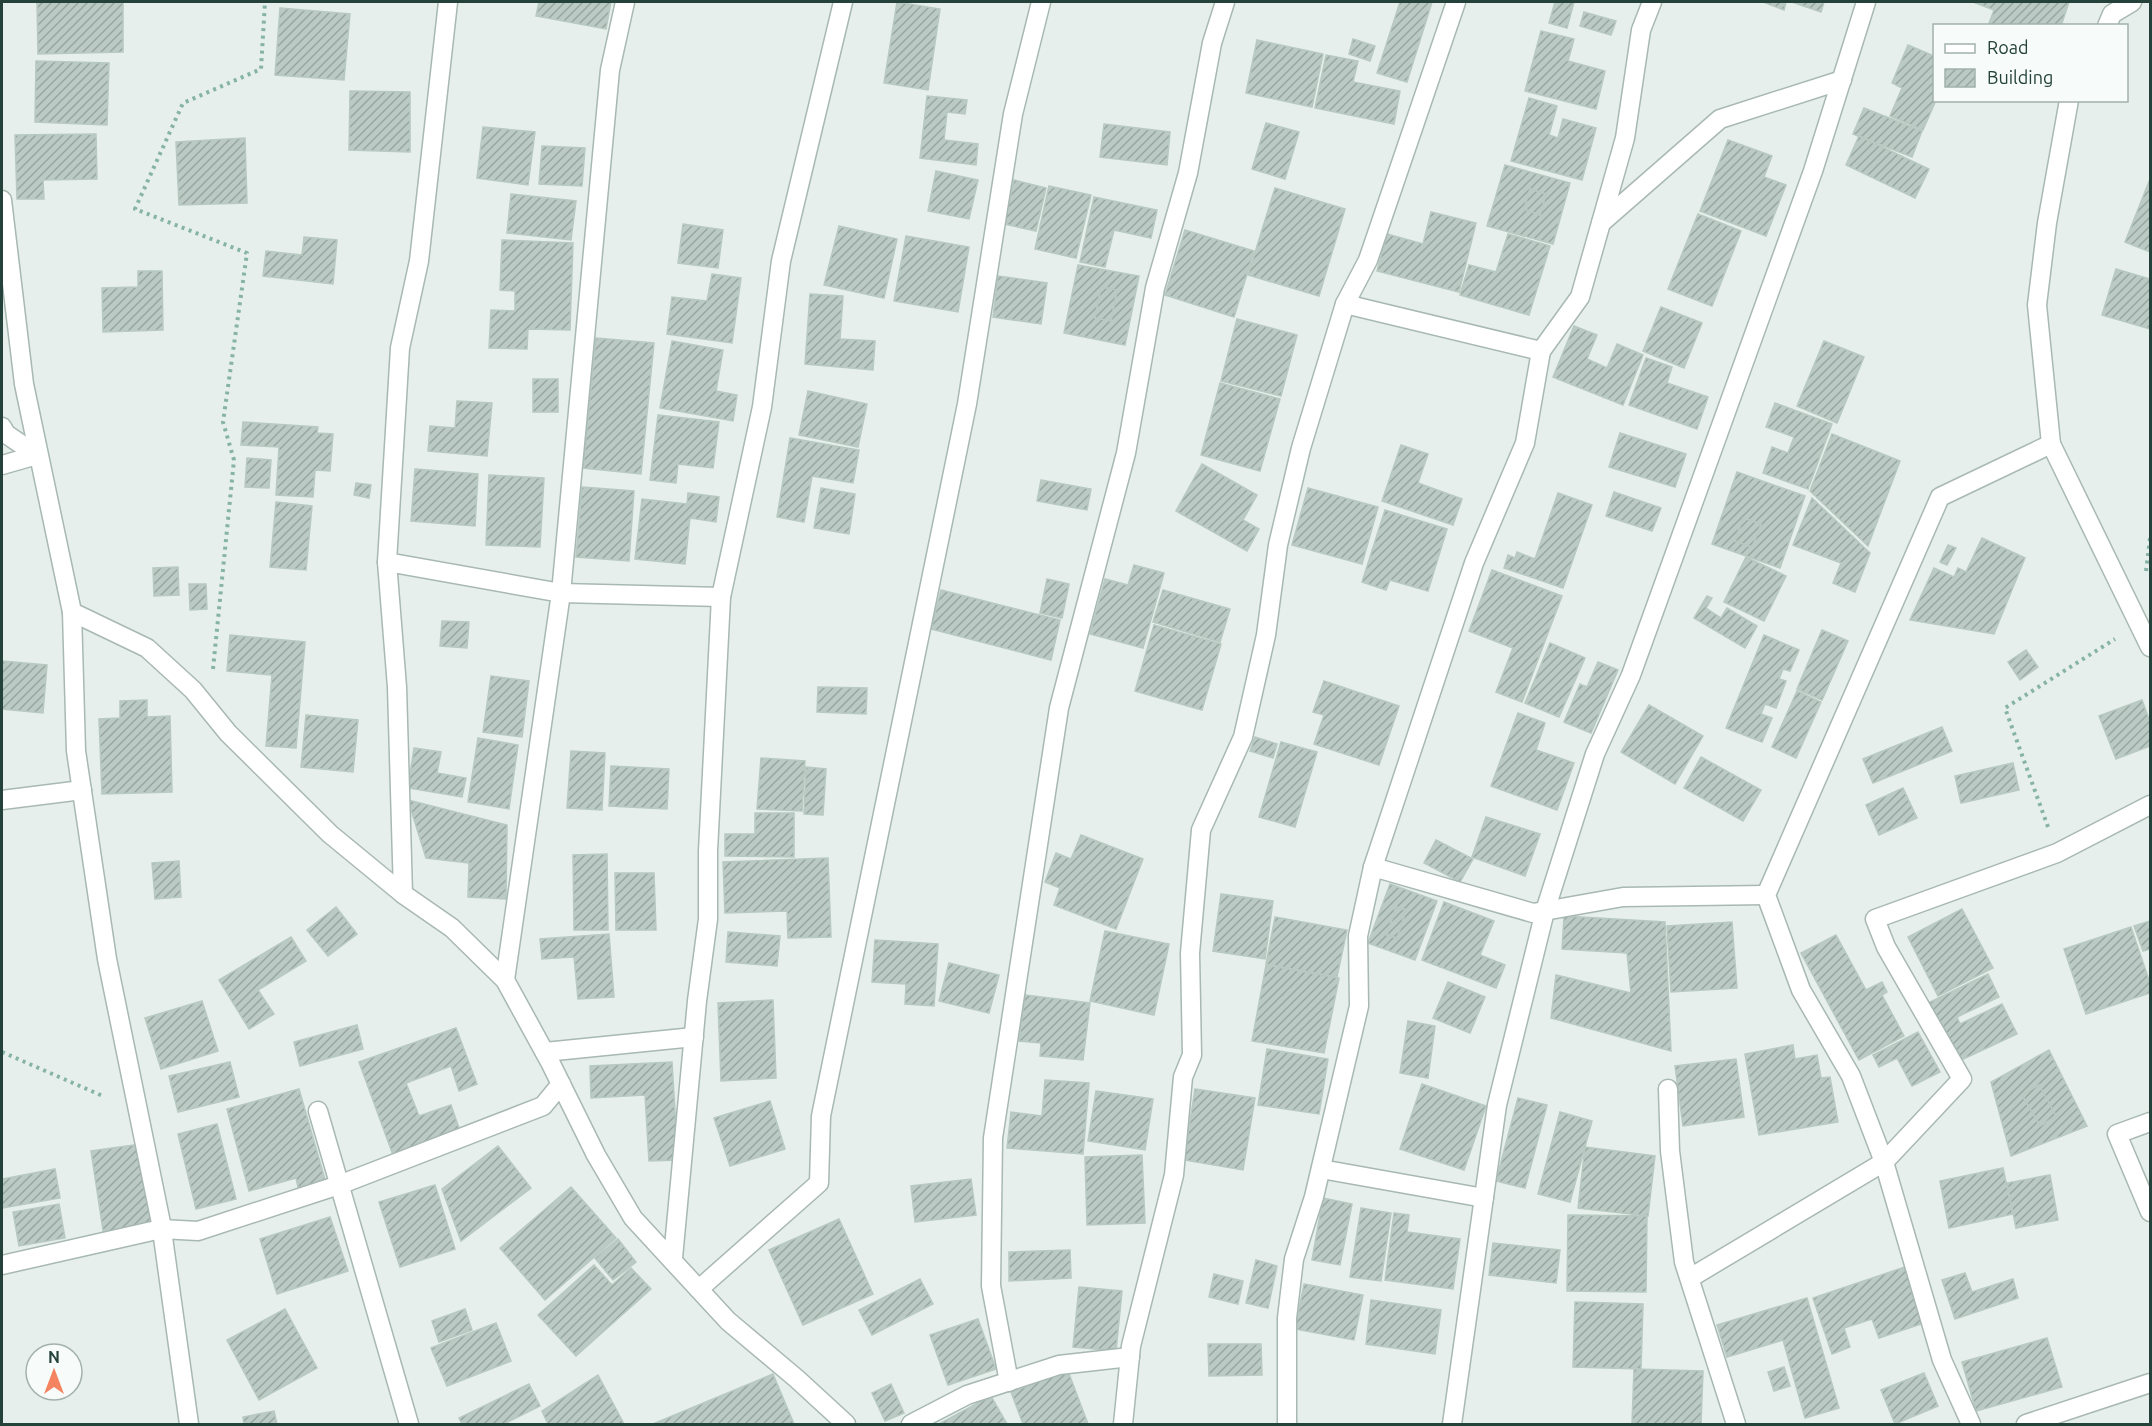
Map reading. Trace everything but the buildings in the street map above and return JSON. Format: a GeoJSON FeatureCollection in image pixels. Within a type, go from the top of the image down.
{"type":"FeatureCollection","features":[{"type":"Feature","properties":{"kind":"street"},"geometry":{"type":"LineString","coordinates":[[403,894],[397,687],[387,562],[400,348],[418,261],[448,2]]}},
{"type":"Feature","properties":{"kind":"street"},"geometry":{"type":"LineString","coordinates":[[505,980],[561,593],[610,70],[625,2]]}},
{"type":"Feature","properties":{"kind":"street"},"geometry":{"type":"LineString","coordinates":[[673,1258],[708,919],[708,851],[721,597],[762,406],[781,261],[843,2]]}},
{"type":"Feature","properties":{"kind":"street"},"geometry":{"type":"LineString","coordinates":[[699,1288],[819,1183],[821,1116],[883,807],[915,671],[968,404],[1013,114],[1041,2]]}},
{"type":"Feature","properties":{"kind":"street"},"geometry":{"type":"LineString","coordinates":[[1009,1382],[991,1286],[993,1138],[1059,708],[1126,453],[1155,288],[1188,173],[1212,43],[1225,2]]}},
{"type":"Feature","properties":{"kind":"street"},"geometry":{"type":"LineString","coordinates":[[1123,1425],[1130,1357],[1174,1176],[1183,1077],[1192,1054],[1190,953],[1201,830],[1243,737],[1266,635],[1278,544],[1296,469],[1345,304],[1368,260],[1456,2]]}},
{"type":"Feature","properties":{"kind":"street"},"geometry":{"type":"LineString","coordinates":[[1287,1425],[1287,1318],[1293,1259],[1321,1169],[1359,1006],[1358,936],[1373,867],[1474,563],[1525,443],[1541,351],[1580,297],[1625,138],[1641,30],[1652,2]]}},
{"type":"Feature","properties":{"kind":"street"},"geometry":{"type":"LineString","coordinates":[[1452,1425],[1497,1105],[1545,911],[1595,754],[1631,675],[1814,171],[1866,2]]}},
{"type":"Feature","properties":{"kind":"street"},"geometry":{"type":"LineString","coordinates":[[2108,24],[2112,14],[2132,2]]}},
{"type":"Feature","properties":{"kind":"street"},"geometry":{"type":"LineString","coordinates":[[1601,223],[1720,119],[1842,80]]}},
{"type":"Feature","properties":{"kind":"street"},"geometry":{"type":"LineString","coordinates":[[2069,102],[2047,223],[2037,305],[2050,444],[2151,647]]}},
{"type":"Feature","properties":{"kind":"street"},"geometry":{"type":"LineString","coordinates":[[2,201],[12,297],[37,455],[72,612],[76,751],[107,959],[162,1229],[189,1425]]}},
{"type":"Feature","properties":{"kind":"street"},"geometry":{"type":"LineString","coordinates":[[1345,304],[1541,351]]}},
{"type":"Feature","properties":{"kind":"street"},"geometry":{"type":"LineString","coordinates":[[2,427],[6,434],[37,455]]}},
{"type":"Feature","properties":{"kind":"street"},"geometry":{"type":"LineString","coordinates":[[1971,1425],[1942,1359],[1884,1162],[1851,1076],[1801,990],[1766,895],[1940,497],[2050,444]]}},
{"type":"Feature","properties":{"kind":"street"},"geometry":{"type":"LineString","coordinates":[[2,465],[37,455]]}},
{"type":"Feature","properties":{"kind":"street"},"geometry":{"type":"LineString","coordinates":[[387,562],[561,593],[721,597]]}},
{"type":"Feature","properties":{"kind":"street"},"geometry":{"type":"LineString","coordinates":[[72,612],[147,648],[193,690],[228,733],[330,834],[403,894],[452,928],[505,980],[545,1052],[596,1155],[633,1218],[673,1258],[728,1321],[797,1379],[846,1425]]}},
{"type":"Feature","properties":{"kind":"street"},"geometry":{"type":"LineString","coordinates":[[2,800],[82,790]]}},
{"type":"Feature","properties":{"kind":"street"},"geometry":{"type":"LineString","coordinates":[[1690,1278],[1884,1162],[1962,1079],[1886,947],[1875,918],[2057,853],[2151,805]]}},
{"type":"Feature","properties":{"kind":"street"},"geometry":{"type":"LineString","coordinates":[[1373,867],[1533,913],[1623,897],[1766,895]]}},
{"type":"Feature","properties":{"kind":"street"},"geometry":{"type":"LineString","coordinates":[[545,1052],[694,1038]]}},
{"type":"Feature","properties":{"kind":"street"},"geometry":{"type":"LineString","coordinates":[[2,1265],[162,1229],[198,1231],[339,1185],[543,1107],[561,1084]]}},
{"type":"Feature","properties":{"kind":"street"},"geometry":{"type":"LineString","coordinates":[[1668,1089],[1670,1150],[1684,1262],[1736,1425]]}},
{"type":"Feature","properties":{"kind":"street"},"geometry":{"type":"LineString","coordinates":[[318,1111],[408,1425]]}},
{"type":"Feature","properties":{"kind":"street"},"geometry":{"type":"LineString","coordinates":[[2151,1122],[2117,1134],[2151,1212]]}},
{"type":"Feature","properties":{"kind":"street"},"geometry":{"type":"LineString","coordinates":[[1321,1169],[1484,1198]]}},
{"type":"Feature","properties":{"kind":"street"},"geometry":{"type":"LineString","coordinates":[[911,1425],[967,1395],[1059,1365],[1130,1357]]}},
{"type":"Feature","properties":{"kind":"street"},"geometry":{"type":"LineString","coordinates":[[2026,1425],[2151,1383]]}},
{"type":"Feature","properties":{"kind":"path"},"geometry":{"type":"LineString","coordinates":[[208,708],[234,460],[223,422],[247,253],[135,209],[183,103],[261,69],[265,2]]}},
{"type":"Feature","properties":{"kind":"path"},"geometry":{"type":"LineString","coordinates":[[2057,853],[2005,708],[2139,624]]}},
{"type":"Feature","properties":{"kind":"path"},"geometry":{"type":"LineString","coordinates":[[2,1052],[138,1112]]}}]}
